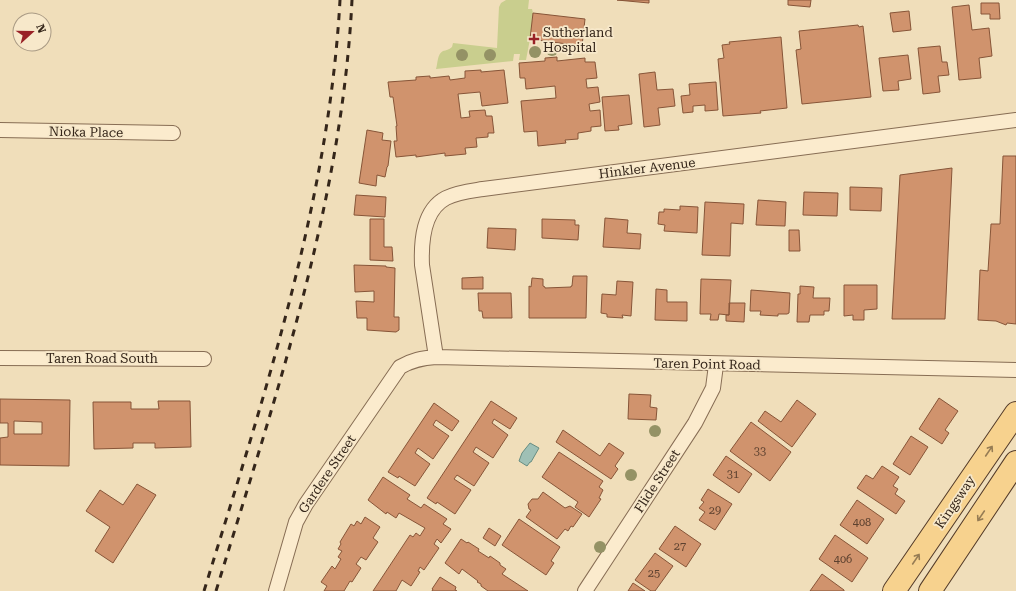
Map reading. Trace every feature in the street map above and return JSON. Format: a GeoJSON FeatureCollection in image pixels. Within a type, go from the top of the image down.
{"type":"FeatureCollection","features":[{"type":"Feature","properties":{"kind":"main road","name":"Kingsway"},"geometry":{"type":"LineString","coordinates":[[894,591],[1016,413]]}},
{"type":"Feature","properties":{"kind":"main road"},"geometry":{"type":"LineString","coordinates":[[930,591],[1009,477],[1016,462]]}},
{"type":"Feature","properties":{"kind":"street","name":"Hinkler Avenue"},"geometry":{"type":"LineString","coordinates":[[436,357],[421,250],[423,233],[428,219],[435,206],[446,198],[460,193],[483,189],[1016,120]]}},
{"type":"Feature","properties":{"kind":"street","name":"Nioka Place"},"geometry":{"type":"LineString","coordinates":[[0,130],[173,133]]}},
{"type":"Feature","properties":{"kind":"street","name":"Taren Point Road"},"geometry":{"type":"LineString","coordinates":[[400,367],[410,361],[420,358],[436,357],[716,365],[1016,370]]}},
{"type":"Feature","properties":{"kind":"street","name":"Taren Road South"},"geometry":{"type":"LineString","coordinates":[[0,358],[204,359]]}},
{"type":"Feature","properties":{"kind":"street","name":"Flide Street"},"geometry":{"type":"LineString","coordinates":[[585,591],[695,423],[713,388],[716,365]]}},
{"type":"Feature","properties":{"kind":"street","name":"Gardere Street"},"geometry":{"type":"LineString","coordinates":[[276,591],[296,522],[306,504],[400,367]]}},
{"type":"Feature","properties":{"kind":"green space"},"geometry":{"type":"Polygon","coordinates":[[[506,0],[529,0],[528,9],[532,9],[533,13],[530,39],[526,60],[519,60],[520,54],[514,54],[513,61],[436,69],[441,52],[451,48],[453,43],[497,48],[499,7],[501,3],[506,0]]]}},
{"type":"Feature","properties":{"kind":"water"},"geometry":{"type":"Polygon","coordinates":[[[530,443],[539,448],[527,466],[519,461],[522,453],[530,443]]]}},
{"type":"Feature","properties":{"kind":"building"},"geometry":{"type":"Polygon","coordinates":[[[617,0],[649,0],[649,3],[617,0]]]}},
{"type":"Feature","properties":{"kind":"building"},"geometry":{"type":"Polygon","coordinates":[[[788,0],[811,0],[810,7],[788,5],[788,0]]]}},
{"type":"Feature","properties":{"kind":"building"},"geometry":{"type":"Polygon","coordinates":[[[981,3],[999,3],[1000,19],[990,19],[990,14],[981,14],[981,3]]]}},
{"type":"Feature","properties":{"kind":"building"},"geometry":{"type":"Polygon","coordinates":[[[969,5],[972,30],[989,28],[992,56],[979,58],[981,78],[959,80],[952,7],[969,5]]]}},
{"type":"Feature","properties":{"kind":"building"},"geometry":{"type":"Polygon","coordinates":[[[909,11],[911,30],[893,32],[890,13],[909,11]]]}},
{"type":"Feature","properties":{"kind":"building"},"geometry":{"type":"Polygon","coordinates":[[[533,13],[585,19],[582,46],[530,39],[533,13]]]}},
{"type":"Feature","properties":{"kind":"building"},"geometry":{"type":"Polygon","coordinates":[[[858,25],[859,27],[863,26],[871,97],[802,104],[796,50],[801,49],[799,31],[858,25]]]}},
{"type":"Feature","properties":{"kind":"building"},"geometry":{"type":"Polygon","coordinates":[[[781,37],[787,108],[760,111],[761,113],[723,116],[718,59],[724,58],[722,45],[730,44],[729,42],[781,37]]]}},
{"type":"Feature","properties":{"kind":"building"},"geometry":{"type":"Polygon","coordinates":[[[940,46],[942,62],[947,62],[949,75],[938,76],[940,92],[923,94],[918,48],[940,46]]]}},
{"type":"Feature","properties":{"kind":"building"},"geometry":{"type":"Polygon","coordinates":[[[908,55],[911,79],[898,81],[899,90],[883,91],[879,58],[908,55]]]}},
{"type":"Feature","properties":{"kind":"building"},"geometry":{"type":"Polygon","coordinates":[[[557,57],[557,61],[585,58],[585,62],[595,62],[597,78],[586,79],[587,88],[598,87],[600,102],[589,104],[590,111],[600,110],[601,126],[591,127],[591,131],[578,133],[578,139],[565,140],[566,143],[538,146],[537,131],[524,132],[521,101],[556,98],[555,86],[526,89],[525,78],[520,78],[519,63],[545,61],[545,58],[557,57]]]}},
{"type":"Feature","properties":{"kind":"building"},"geometry":{"type":"Polygon","coordinates":[[[481,70],[481,72],[504,70],[508,103],[482,106],[480,92],[458,94],[461,118],[470,117],[469,111],[485,110],[486,116],[492,116],[494,133],[488,133],[488,137],[476,138],[477,147],[465,148],[466,154],[445,156],[445,153],[416,157],[416,155],[396,157],[394,141],[397,141],[397,126],[393,97],[390,97],[388,82],[416,80],[416,77],[430,76],[430,78],[449,76],[450,80],[465,78],[465,71],[481,70]]]}},
{"type":"Feature","properties":{"kind":"building"},"geometry":{"type":"Polygon","coordinates":[[[655,72],[657,90],[673,89],[675,106],[658,108],[660,125],[644,127],[639,74],[655,72]]]}},
{"type":"Feature","properties":{"kind":"building"},"geometry":{"type":"Polygon","coordinates":[[[716,82],[718,110],[705,111],[705,105],[693,106],[693,112],[683,113],[681,96],[690,95],[689,84],[716,82]]]}},
{"type":"Feature","properties":{"kind":"building"},"geometry":{"type":"Polygon","coordinates":[[[629,95],[632,124],[618,126],[619,130],[605,131],[602,97],[629,95]]]}},
{"type":"Feature","properties":{"kind":"building"},"geometry":{"type":"Polygon","coordinates":[[[367,130],[383,133],[382,140],[391,141],[385,177],[377,175],[376,186],[359,183],[367,130]]]}},
{"type":"Feature","properties":{"kind":"building"},"geometry":{"type":"Polygon","coordinates":[[[1003,156],[1016,156],[1016,324],[1007,323],[1006,325],[996,321],[978,320],[980,270],[988,271],[991,224],[1000,224],[1003,156]]]}},
{"type":"Feature","properties":{"kind":"building"},"geometry":{"type":"Polygon","coordinates":[[[952,168],[945,319],[892,319],[900,175],[952,168]]]}},
{"type":"Feature","properties":{"kind":"building"},"geometry":{"type":"Polygon","coordinates":[[[850,187],[882,188],[881,211],[850,210],[850,187]]]}},
{"type":"Feature","properties":{"kind":"building"},"geometry":{"type":"Polygon","coordinates":[[[804,192],[838,193],[837,216],[803,215],[804,192]]]}},
{"type":"Feature","properties":{"kind":"building"},"geometry":{"type":"Polygon","coordinates":[[[356,195],[386,197],[385,217],[354,215],[356,195]]]}},
{"type":"Feature","properties":{"kind":"building"},"geometry":{"type":"Polygon","coordinates":[[[758,200],[786,202],[785,226],[756,225],[758,200]]]}},
{"type":"Feature","properties":{"kind":"building"},"geometry":{"type":"Polygon","coordinates":[[[705,202],[744,204],[743,224],[731,223],[730,256],[702,255],[705,202]]]}},
{"type":"Feature","properties":{"kind":"building"},"geometry":{"type":"Polygon","coordinates":[[[680,206],[698,207],[697,233],[664,231],[665,225],[658,224],[659,212],[664,212],[664,209],[680,210],[680,206]]]}},
{"type":"Feature","properties":{"kind":"building"},"geometry":{"type":"Polygon","coordinates":[[[605,218],[628,220],[627,233],[641,234],[640,249],[603,247],[605,218]]]}},
{"type":"Feature","properties":{"kind":"building"},"geometry":{"type":"Polygon","coordinates":[[[370,219],[384,219],[384,247],[392,247],[393,261],[370,260],[370,219]]]}},
{"type":"Feature","properties":{"kind":"building"},"geometry":{"type":"Polygon","coordinates":[[[542,219],[575,220],[575,225],[579,225],[578,240],[542,238],[542,219]]]}},
{"type":"Feature","properties":{"kind":"building"},"geometry":{"type":"Polygon","coordinates":[[[488,228],[516,229],[515,250],[487,248],[488,228]]]}},
{"type":"Feature","properties":{"kind":"building"},"geometry":{"type":"Polygon","coordinates":[[[789,230],[799,230],[800,251],[789,251],[789,230]]]}},
{"type":"Feature","properties":{"kind":"building"},"geometry":{"type":"Polygon","coordinates":[[[354,265],[386,266],[395,268],[394,317],[399,317],[399,330],[396,332],[367,330],[367,318],[357,318],[356,301],[374,302],[374,291],[355,292],[354,265]]]}},
{"type":"Feature","properties":{"kind":"building"},"geometry":{"type":"Polygon","coordinates":[[[573,276],[587,276],[586,318],[529,318],[529,286],[531,287],[532,278],[543,279],[543,286],[545,288],[571,287],[573,276]]]}},
{"type":"Feature","properties":{"kind":"building"},"geometry":{"type":"Polygon","coordinates":[[[483,277],[483,289],[462,289],[462,278],[483,277]]]}},
{"type":"Feature","properties":{"kind":"building"},"geometry":{"type":"Polygon","coordinates":[[[701,279],[731,280],[729,315],[719,314],[718,320],[710,320],[711,314],[700,314],[701,279]]]}},
{"type":"Feature","properties":{"kind":"building"},"geometry":{"type":"Polygon","coordinates":[[[617,281],[633,282],[631,316],[622,315],[623,318],[607,317],[607,314],[601,313],[602,294],[616,295],[617,281]]]}},
{"type":"Feature","properties":{"kind":"building"},"geometry":{"type":"Polygon","coordinates":[[[844,285],[877,285],[877,309],[864,310],[864,320],[853,320],[853,315],[844,316],[844,285]]]}},
{"type":"Feature","properties":{"kind":"building"},"geometry":{"type":"Polygon","coordinates":[[[800,286],[814,287],[813,298],[830,298],[829,311],[824,311],[824,315],[810,315],[809,322],[797,322],[798,294],[800,294],[800,286]]]}},
{"type":"Feature","properties":{"kind":"building"},"geometry":{"type":"Polygon","coordinates":[[[656,289],[667,290],[667,302],[687,302],[687,321],[655,320],[656,289]]]}},
{"type":"Feature","properties":{"kind":"building"},"geometry":{"type":"Polygon","coordinates":[[[751,290],[790,293],[789,313],[778,314],[778,316],[760,315],[761,311],[750,311],[751,290]]]}},
{"type":"Feature","properties":{"kind":"building"},"geometry":{"type":"Polygon","coordinates":[[[478,293],[511,293],[512,318],[483,318],[482,311],[479,311],[478,293]]]}},
{"type":"Feature","properties":{"kind":"building"},"geometry":{"type":"Polygon","coordinates":[[[729,303],[745,303],[744,322],[726,321],[726,315],[729,315],[729,303]]]}},
{"type":"Feature","properties":{"kind":"building"},"geometry":{"type":"Polygon","coordinates":[[[629,394],[651,395],[650,407],[657,408],[656,420],[628,419],[629,394]]]}},
{"type":"Feature","properties":{"kind":"building"},"geometry":{"type":"Polygon","coordinates":[[[939,398],[958,411],[945,430],[949,433],[942,444],[919,429],[939,398]]]}},
{"type":"Feature","properties":{"kind":"building"},"geometry":{"type":"Polygon","coordinates":[[[0,399],[70,400],[69,466],[0,465],[0,438],[8,437],[8,423],[0,423],[0,399]],[[14,421],[14,434],[42,434],[42,422],[14,421]]]}},
{"type":"Feature","properties":{"kind":"building"},"geometry":{"type":"Polygon","coordinates":[[[797,400],[816,414],[792,447],[758,421],[765,411],[781,422],[797,400]]]}},
{"type":"Feature","properties":{"kind":"building"},"geometry":{"type":"Polygon","coordinates":[[[158,401],[190,401],[191,447],[155,448],[155,443],[133,443],[133,448],[94,449],[93,402],[131,402],[131,409],[159,409],[158,401]]]}},
{"type":"Feature","properties":{"kind":"building"},"geometry":{"type":"Polygon","coordinates":[[[491,401],[517,418],[510,429],[494,419],[492,423],[508,435],[493,458],[476,447],[473,452],[489,463],[474,486],[457,475],[454,479],[471,490],[455,514],[437,502],[436,504],[427,498],[491,401]]]}},
{"type":"Feature","properties":{"kind":"building"},"geometry":{"type":"Polygon","coordinates":[[[434,403],[459,421],[452,431],[436,420],[433,425],[449,436],[433,459],[418,448],[415,453],[430,464],[415,486],[399,476],[398,478],[388,472],[434,403]]]}},
{"type":"Feature","properties":{"kind":"building"},"geometry":{"type":"Polygon","coordinates":[[[751,422],[791,452],[770,481],[730,451],[751,422]]]}},
{"type":"Feature","properties":{"kind":"building"},"geometry":{"type":"Polygon","coordinates":[[[563,430],[600,456],[609,443],[624,453],[615,466],[618,469],[611,479],[556,442],[563,430]]]}},
{"type":"Feature","properties":{"kind":"building"},"geometry":{"type":"Polygon","coordinates":[[[911,436],[928,447],[910,475],[893,464],[911,436]]]}},
{"type":"Feature","properties":{"kind":"building"},"geometry":{"type":"Polygon","coordinates":[[[559,452],[603,481],[599,487],[603,490],[599,498],[601,499],[589,517],[575,507],[578,502],[542,477],[559,452]]]}},
{"type":"Feature","properties":{"kind":"building"},"geometry":{"type":"Polygon","coordinates":[[[726,456],[752,474],[739,493],[713,475],[726,456]]]}},
{"type":"Feature","properties":{"kind":"building"},"geometry":{"type":"Polygon","coordinates":[[[882,466],[899,477],[893,486],[898,489],[895,494],[905,501],[896,514],[857,488],[866,475],[873,479],[882,466]]]}},
{"type":"Feature","properties":{"kind":"building"},"geometry":{"type":"Polygon","coordinates":[[[383,477],[410,495],[407,499],[421,508],[424,504],[447,519],[443,524],[451,529],[441,543],[437,539],[434,544],[439,548],[424,570],[420,567],[418,571],[420,572],[411,586],[402,580],[396,591],[373,591],[410,535],[413,537],[416,533],[420,536],[425,528],[399,513],[396,518],[387,512],[386,514],[368,500],[383,477]]]}},
{"type":"Feature","properties":{"kind":"building"},"geometry":{"type":"Polygon","coordinates":[[[137,484],[156,495],[113,563],[95,551],[110,527],[86,511],[100,490],[123,505],[137,484]]]}},
{"type":"Feature","properties":{"kind":"building"},"geometry":{"type":"Polygon","coordinates":[[[708,489],[732,504],[715,530],[699,520],[705,512],[699,508],[704,502],[701,500],[708,489]]]}},
{"type":"Feature","properties":{"kind":"building"},"geometry":{"type":"Polygon","coordinates":[[[543,492],[565,508],[570,506],[582,514],[573,527],[571,526],[568,531],[565,529],[557,539],[526,517],[531,510],[529,509],[528,504],[532,499],[538,499],[543,492]]]}},
{"type":"Feature","properties":{"kind":"building"},"geometry":{"type":"Polygon","coordinates":[[[857,500],[884,519],[867,544],[840,525],[857,500]]]}},
{"type":"Feature","properties":{"kind":"building"},"geometry":{"type":"Polygon","coordinates":[[[365,517],[380,527],[373,538],[378,542],[366,560],[361,557],[356,564],[361,568],[344,591],[324,591],[327,586],[321,582],[332,566],[335,569],[341,559],[338,557],[342,551],[338,549],[341,544],[340,542],[351,524],[354,526],[357,521],[361,524],[365,517]]]}},
{"type":"Feature","properties":{"kind":"building"},"geometry":{"type":"Polygon","coordinates":[[[519,519],[560,547],[551,561],[554,563],[546,575],[502,545],[519,519]]]}},
{"type":"Feature","properties":{"kind":"building"},"geometry":{"type":"Polygon","coordinates":[[[675,526],[701,544],[686,567],[659,549],[675,526]]]}},
{"type":"Feature","properties":{"kind":"building"},"geometry":{"type":"Polygon","coordinates":[[[489,528],[501,536],[495,546],[483,538],[489,528]]]}},
{"type":"Feature","properties":{"kind":"building"},"geometry":{"type":"Polygon","coordinates":[[[835,535],[868,558],[852,582],[819,559],[835,535]]]}},
{"type":"Feature","properties":{"kind":"building"},"geometry":{"type":"Polygon","coordinates":[[[461,539],[479,549],[478,551],[489,558],[490,556],[500,563],[500,565],[506,569],[502,574],[528,591],[488,591],[462,569],[459,574],[445,563],[461,539]]]}},
{"type":"Feature","properties":{"kind":"building"},"geometry":{"type":"Polygon","coordinates":[[[655,553],[673,566],[655,591],[651,591],[635,580],[655,553]]]}},
{"type":"Feature","properties":{"kind":"building"},"geometry":{"type":"Polygon","coordinates":[[[822,574],[844,590],[844,591],[810,591],[822,574]]]}},
{"type":"Feature","properties":{"kind":"building"},"geometry":{"type":"Polygon","coordinates":[[[440,577],[456,587],[455,590],[457,591],[432,591],[440,577]]]}},
{"type":"Feature","properties":{"kind":"building"},"geometry":{"type":"Polygon","coordinates":[[[633,583],[645,591],[628,591],[633,583]]]}},
{"type":"Feature","properties":{"kind":"railway"},"geometry":{"type":"LineString","coordinates":[[204,591],[270,373],[308,225],[322,151],[333,76],[340,0]]}},
{"type":"Feature","properties":{"kind":"railway"},"geometry":{"type":"LineString","coordinates":[[216,591],[282,373],[320,225],[335,151],[346,76],[352,0]]}},
{"type":"Feature","properties":{"kind":"place","name":"Sutherland Hospital"},"geometry":{"type":"Point","coordinates":[534,39]}}]}
